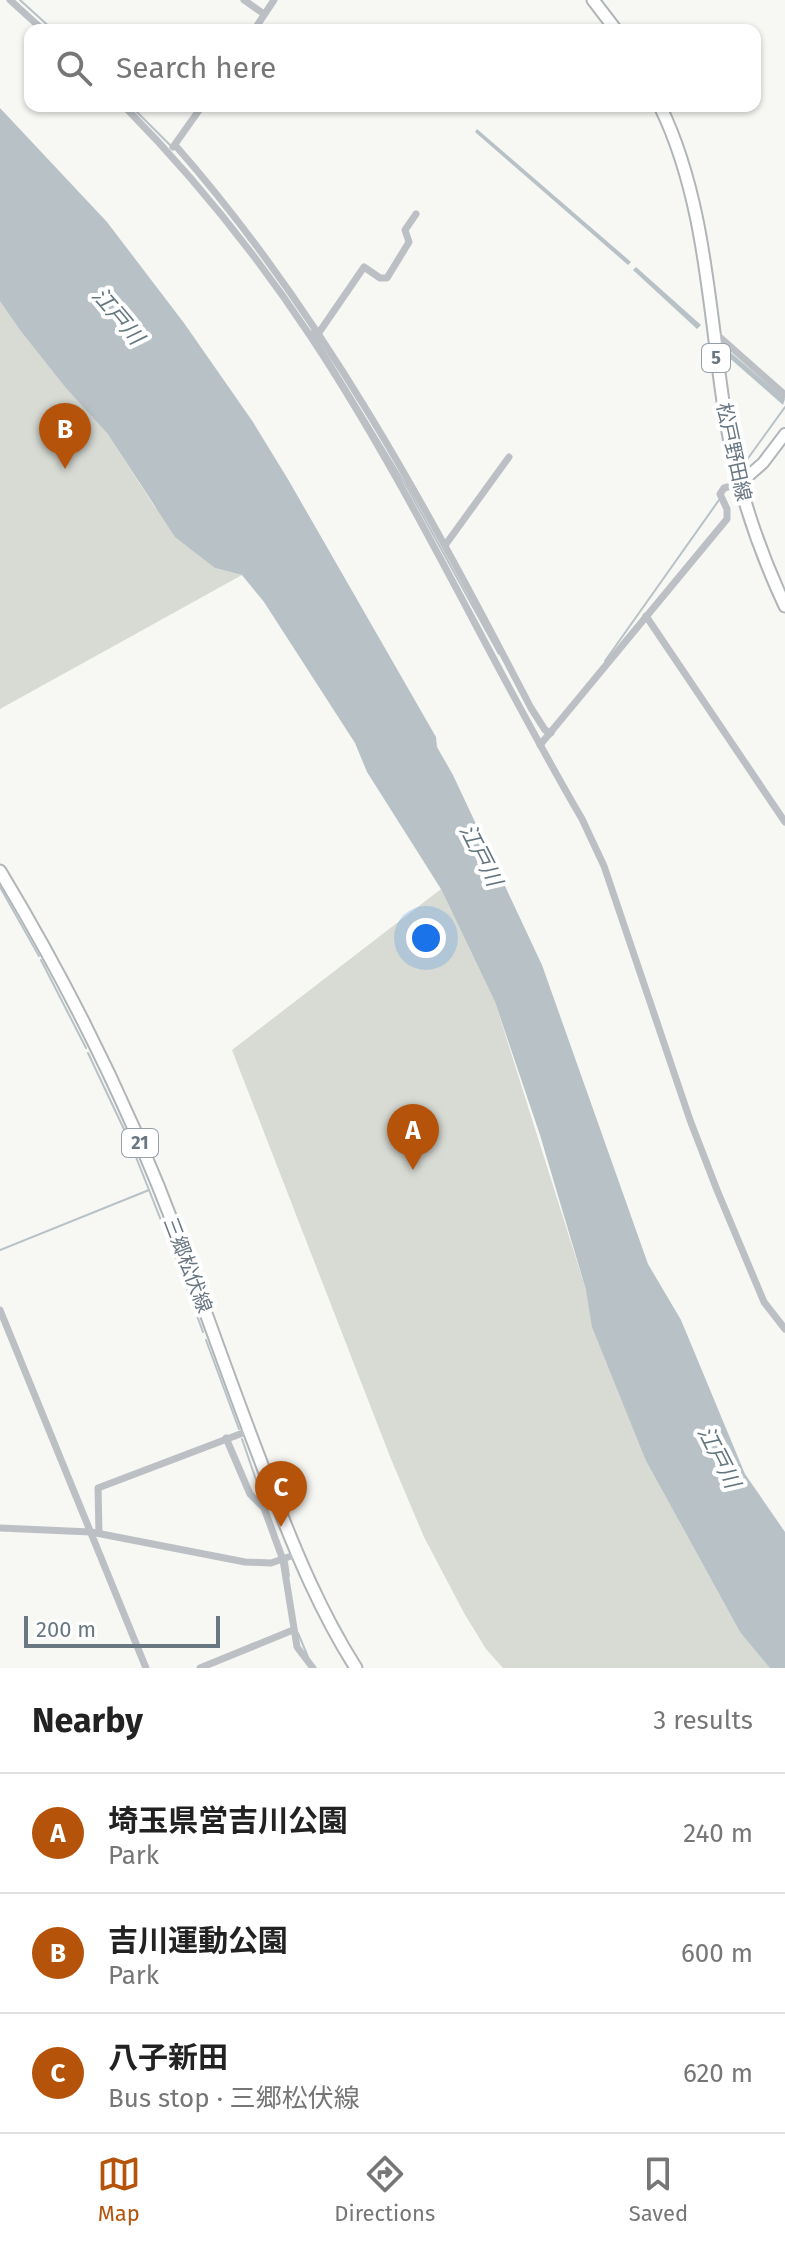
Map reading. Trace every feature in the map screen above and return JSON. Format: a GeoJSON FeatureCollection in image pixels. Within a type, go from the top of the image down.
{"type":"FeatureCollection","features":[{"type":"Feature","properties":{"kind":"main road"},"geometry":{"type":"LineString","coordinates":[[593,0],[611,24]]}},
{"type":"Feature","properties":{"kind":"main road","name":"松戸野田線"},"geometry":{"type":"LineString","coordinates":[[663,112],[676,141],[700,242],[725,418],[739,484],[755,538],[785,606]]}},
{"type":"Feature","properties":{"kind":"main road","name":"三郷松伏線"},"geometry":{"type":"LineString","coordinates":[[0,871],[67,987],[139,1141],[297,1554],[356,1668]]}},
{"type":"Feature","properties":{"kind":"street"},"geometry":{"type":"LineString","coordinates":[[10,0],[36,24]]}},
{"type":"Feature","properties":{"kind":"street"},"geometry":{"type":"LineString","coordinates":[[244,0],[264,14]]}},
{"type":"Feature","properties":{"kind":"street"},"geometry":{"type":"LineString","coordinates":[[258,24],[274,0]]}},
{"type":"Feature","properties":{"kind":"street"},"geometry":{"type":"LineString","coordinates":[[131,112],[171,148],[248,235],[316,335],[446,544],[531,708],[545,730],[551,733]]}},
{"type":"Feature","properties":{"kind":"street"},"geometry":{"type":"LineString","coordinates":[[171,148],[198,112]]}},
{"type":"Feature","properties":{"kind":"street"},"geometry":{"type":"LineString","coordinates":[[316,335],[364,267],[380,278],[387,278],[409,242],[405,230],[416,214]]}},
{"type":"Feature","properties":{"kind":"street"},"geometry":{"type":"LineString","coordinates":[[712,331],[785,395]]}},
{"type":"Feature","properties":{"kind":"street"},"geometry":{"type":"LineString","coordinates":[[316,335],[594,841],[717,1190],[764,1302],[785,1329]]}},
{"type":"Feature","properties":{"kind":"street"},"geometry":{"type":"LineString","coordinates":[[540,745],[727,519],[727,509],[720,494],[724,488],[739,484],[763,463],[785,434]]}},
{"type":"Feature","properties":{"kind":"street"},"geometry":{"type":"LineString","coordinates":[[446,544],[509,457]]}},
{"type":"Feature","properties":{"kind":"street"},"geometry":{"type":"LineString","coordinates":[[646,616],[785,822]]}},
{"type":"Feature","properties":{"kind":"street"},"geometry":{"type":"LineString","coordinates":[[0,1310],[95,1532],[146,1668]]}},
{"type":"Feature","properties":{"kind":"street"},"geometry":{"type":"LineString","coordinates":[[95,1532],[98,1488],[248,1431]]}},
{"type":"Feature","properties":{"kind":"street"},"geometry":{"type":"LineString","coordinates":[[226,1438],[250,1494],[264,1508],[283,1560],[297,1647],[313,1668]]}},
{"type":"Feature","properties":{"kind":"street"},"geometry":{"type":"LineString","coordinates":[[0,1528],[95,1532],[232,1560],[271,1563],[297,1554]]}},
{"type":"Feature","properties":{"kind":"street"},"geometry":{"type":"LineString","coordinates":[[200,1668],[293,1630]]}},
{"type":"Feature","properties":{"kind":"shaded area"},"geometry":{"type":"Polygon","coordinates":[[[0,300],[107,433],[154,506],[215,568],[242,575],[0,709],[0,300]]]}},
{"type":"Feature","properties":{"kind":"shaded area"},"geometry":{"type":"Polygon","coordinates":[[[441,889],[495,1002],[586,1290],[646,1461],[740,1632],[774,1668],[503,1668],[486,1649],[464,1613],[424,1537],[232,1050],[441,889]]]}},
{"type":"Feature","properties":{"kind":"water","name":"江戸川"},"geometry":{"type":"Polygon","coordinates":[[[0,108],[107,222],[184,323],[253,422],[436,737],[437,747],[542,965],[648,1264],[681,1320],[745,1474],[785,1532],[785,1668],[770,1668],[740,1632],[646,1461],[592,1327],[586,1290],[540,1135],[495,1002],[441,889],[367,772],[355,743],[264,602],[242,575],[215,568],[175,537],[107,433],[66,388],[0,301],[0,108]]]}},
{"type":"Feature","properties":{"kind":"water"},"geometry":{"type":"Polygon","coordinates":[[[477,129],[631,262],[628,265],[475,132],[477,129]]]}},
{"type":"Feature","properties":{"kind":"water"},"geometry":{"type":"Polygon","coordinates":[[[636,267],[701,325],[697,329],[633,270],[636,267]]]}},
{"type":"Feature","properties":{"kind":"water"},"geometry":{"type":"Polygon","coordinates":[[[729,351],[785,399],[783,405],[726,355],[729,351]]]}},
{"type":"Feature","properties":{"kind":"waterway"},"geometry":{"type":"LineString","coordinates":[[20,0],[46,24]]}},
{"type":"Feature","properties":{"kind":"waterway"},"geometry":{"type":"LineString","coordinates":[[137,112],[170,145]]}},
{"type":"Feature","properties":{"kind":"waterway"},"geometry":{"type":"LineString","coordinates":[[312,331],[407,487],[499,654]]}},
{"type":"Feature","properties":{"kind":"waterway"},"geometry":{"type":"LineString","coordinates":[[741,468],[785,407]]}},
{"type":"Feature","properties":{"kind":"waterway"},"geometry":{"type":"LineString","coordinates":[[605,661],[719,500]]}},
{"type":"Feature","properties":{"kind":"waterway"},"geometry":{"type":"LineString","coordinates":[[0,887],[39,956]]}},
{"type":"Feature","properties":{"kind":"waterway"},"geometry":{"type":"LineString","coordinates":[[41,960],[86,1048]]}},
{"type":"Feature","properties":{"kind":"waterway"},"geometry":{"type":"LineString","coordinates":[[88,1053],[130,1142]]}},
{"type":"Feature","properties":{"kind":"waterway"},"geometry":{"type":"LineString","coordinates":[[132,1147],[168,1238]]}},
{"type":"Feature","properties":{"kind":"waterway"},"geometry":{"type":"LineString","coordinates":[[0,1250],[149,1190]]}},
{"type":"Feature","properties":{"kind":"waterway"},"geometry":{"type":"LineString","coordinates":[[171,1245],[203,1332]]}},
{"type":"Feature","properties":{"kind":"waterway"},"geometry":{"type":"LineString","coordinates":[[206,1340],[239,1429]]}},
{"type":"Feature","properties":{"kind":"waterway"},"geometry":{"type":"LineString","coordinates":[[242,1439],[265,1506]]}},
{"type":"Feature","properties":{"kind":"waterway"},"geometry":{"type":"LineString","coordinates":[[287,1562],[289,1576]]}},
{"type":"Feature","properties":{"kind":"waterway"},"geometry":{"type":"LineString","coordinates":[[298,1633],[308,1657]]}},
{"type":"Feature","properties":{"kind":"place","name":"吉川運動公園"},"geometry":{"type":"Point","coordinates":[65,469]}},
{"type":"Feature","properties":{"kind":"place","name":"埼玉県営吉川公園"},"geometry":{"type":"Point","coordinates":[413,1170]}},
{"type":"Feature","properties":{"kind":"place","name":"八子新田"},"geometry":{"type":"Point","coordinates":[281,1527]}}]}
